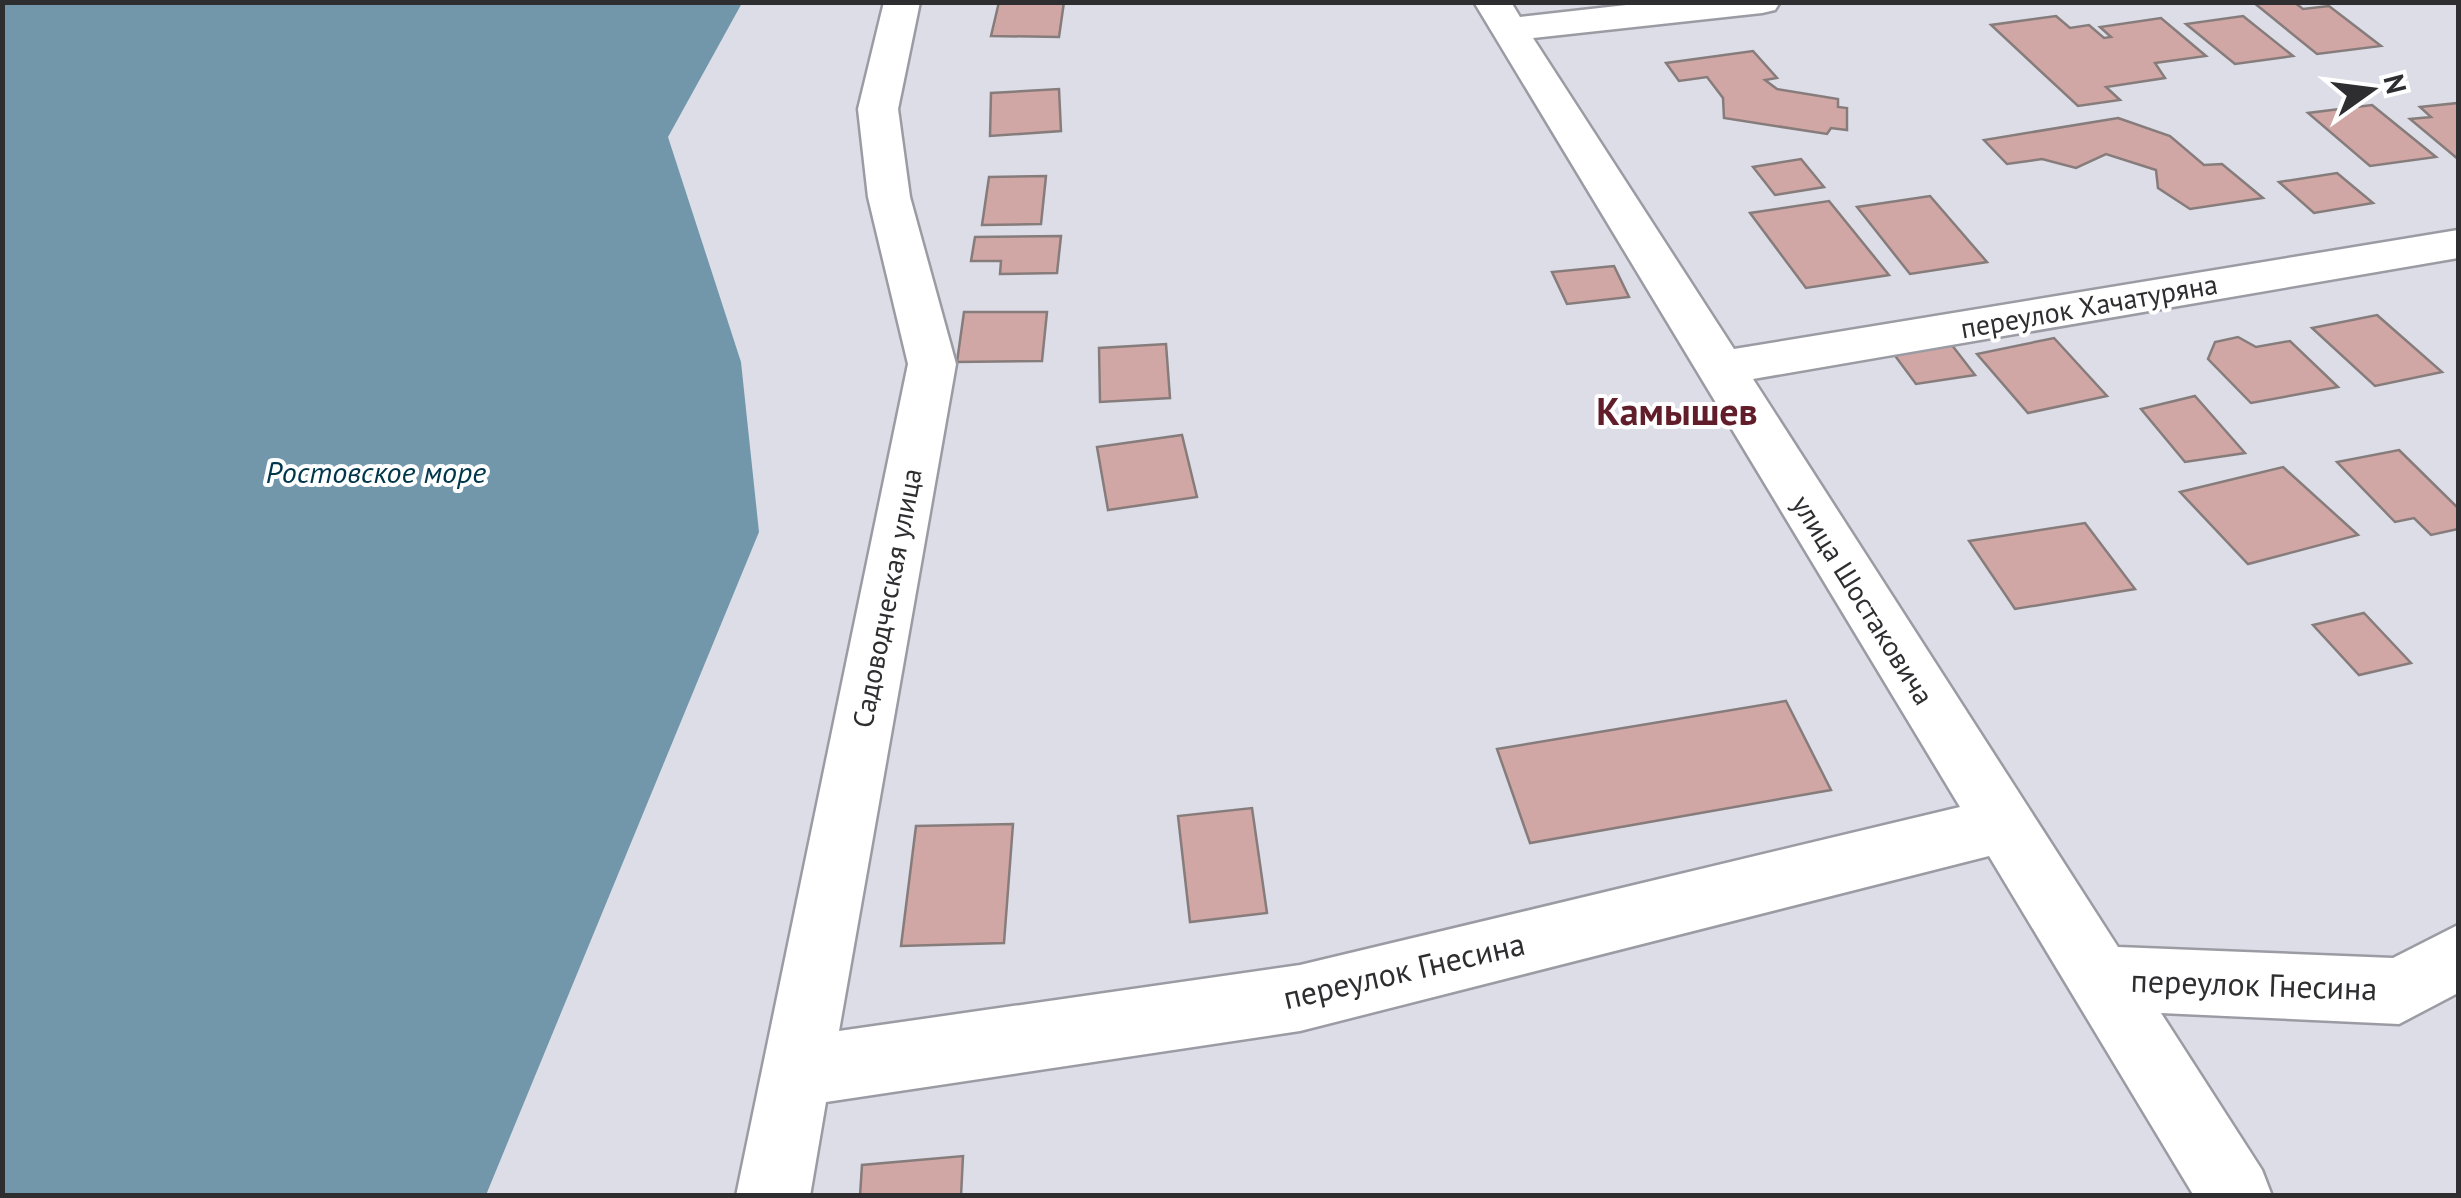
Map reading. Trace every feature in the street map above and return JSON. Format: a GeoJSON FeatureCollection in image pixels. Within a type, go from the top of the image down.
{"type":"FeatureCollection","features":[{"type":"Feature","properties":{"kind":"street","name":"Садоводческая улица"},"geometry":{"type":"LineString","coordinates":[[773,1196],[932,364],[889,197],[878,109],[902,2]]}},
{"type":"Feature","properties":{"kind":"street"},"geometry":{"type":"LineString","coordinates":[[1500,16],[1762,2]]}},
{"type":"Feature","properties":{"kind":"street","name":"улица Шостаковича"},"geometry":{"type":"LineString","coordinates":[[1500,16],[2236,1196]]}},
{"type":"Feature","properties":{"kind":"street","name":"переулок Хачатуряна"},"geometry":{"type":"LineString","coordinates":[[1720,368],[2458,244]]}},
{"type":"Feature","properties":{"kind":"street","name":"переулок Гнесина"},"geometry":{"type":"LineString","coordinates":[[796,1072],[1300,998],[2002,825]]}},
{"type":"Feature","properties":{"kind":"street","name":"переулок Гнесина"},"geometry":{"type":"LineString","coordinates":[[2100,978],[2398,991],[2458,957]]}},
{"type":"Feature","properties":{"kind":"water","name":"Ростовское море"},"geometry":{"type":"Polygon","coordinates":[[[2,3],[742,3],[668,137],[741,362],[759,532],[486,1195],[3,1195],[2,3]]]}},
{"type":"Feature","properties":{"kind":"building"},"geometry":{"type":"Polygon","coordinates":[[[999,2],[1064,2],[1059,37],[991,36],[999,2]]]}},
{"type":"Feature","properties":{"kind":"building"},"geometry":{"type":"Polygon","coordinates":[[[2253,2],[2294,2],[2303,9],[2329,6],[2381,46],[2317,54],[2253,2]]]}},
{"type":"Feature","properties":{"kind":"building"},"geometry":{"type":"Polygon","coordinates":[[[2056,16],[2070,28],[2089,25],[2104,38],[2111,37],[2100,27],[2161,18],[2206,56],[2155,63],[2165,78],[2106,87],[2120,100],[2078,106],[1991,25],[2056,16]]]}},
{"type":"Feature","properties":{"kind":"building"},"geometry":{"type":"Polygon","coordinates":[[[2243,16],[2293,56],[2235,64],[2186,24],[2243,16]]]}},
{"type":"Feature","properties":{"kind":"building"},"geometry":{"type":"Polygon","coordinates":[[[1753,51],[1777,78],[1765,80],[1777,89],[1838,99],[1838,107],[1847,108],[1847,130],[1831,128],[1827,134],[1724,118],[1723,98],[1707,77],[1679,81],[1666,63],[1753,51]]]}},
{"type":"Feature","properties":{"kind":"building"},"geometry":{"type":"Polygon","coordinates":[[[1059,89],[1061,131],[990,136],[991,93],[1059,89]]]}},
{"type":"Feature","properties":{"kind":"building"},"geometry":{"type":"Polygon","coordinates":[[[2458,103],[2458,159],[2410,119],[2431,117],[2420,107],[2458,103]]]}},
{"type":"Feature","properties":{"kind":"building"},"geometry":{"type":"Polygon","coordinates":[[[2372,105],[2436,157],[2370,166],[2308,113],[2372,105]]]}},
{"type":"Feature","properties":{"kind":"building"},"geometry":{"type":"Polygon","coordinates":[[[2118,118],[2170,136],[2204,165],[2222,164],[2263,198],[2190,209],[2158,188],[2156,170],[2106,154],[2076,168],[2042,159],[2007,164],[1984,140],[2118,118]]]}},
{"type":"Feature","properties":{"kind":"building"},"geometry":{"type":"Polygon","coordinates":[[[1801,159],[1824,187],[1775,195],[1753,167],[1801,159]]]}},
{"type":"Feature","properties":{"kind":"building"},"geometry":{"type":"Polygon","coordinates":[[[2337,173],[2373,203],[2314,213],[2279,182],[2337,173]]]}},
{"type":"Feature","properties":{"kind":"building"},"geometry":{"type":"Polygon","coordinates":[[[1046,176],[1041,224],[982,225],[989,177],[1046,176]]]}},
{"type":"Feature","properties":{"kind":"building"},"geometry":{"type":"Polygon","coordinates":[[[1930,196],[1987,262],[1910,274],[1857,207],[1930,196]]]}},
{"type":"Feature","properties":{"kind":"building"},"geometry":{"type":"Polygon","coordinates":[[[1829,201],[1889,275],[1806,288],[1750,213],[1829,201]]]}},
{"type":"Feature","properties":{"kind":"building"},"geometry":{"type":"Polygon","coordinates":[[[1061,236],[1057,273],[1000,274],[1001,261],[971,261],[975,237],[1061,236]]]}},
{"type":"Feature","properties":{"kind":"building"},"geometry":{"type":"Polygon","coordinates":[[[1614,266],[1629,297],[1567,304],[1552,272],[1614,266]]]}},
{"type":"Feature","properties":{"kind":"building"},"geometry":{"type":"Polygon","coordinates":[[[964,312],[1047,312],[1042,361],[957,362],[964,312]]]}},
{"type":"Feature","properties":{"kind":"building"},"geometry":{"type":"Polygon","coordinates":[[[2377,315],[2442,372],[2375,386],[2312,328],[2377,315]]]}},
{"type":"Feature","properties":{"kind":"building"},"geometry":{"type":"Polygon","coordinates":[[[2238,337],[2256,347],[2290,341],[2338,387],[2251,403],[2208,359],[2215,342],[2238,337]]]}},
{"type":"Feature","properties":{"kind":"building"},"geometry":{"type":"Polygon","coordinates":[[[2054,338],[2107,396],[2028,413],[1977,354],[2054,338]]]}},
{"type":"Feature","properties":{"kind":"building"},"geometry":{"type":"Polygon","coordinates":[[[1948,340],[1975,375],[1916,384],[1890,349],[1948,340]]]}},
{"type":"Feature","properties":{"kind":"building"},"geometry":{"type":"Polygon","coordinates":[[[1166,344],[1170,398],[1100,402],[1099,348],[1166,344]]]}},
{"type":"Feature","properties":{"kind":"building"},"geometry":{"type":"Polygon","coordinates":[[[2195,396],[2245,453],[2185,462],[2141,409],[2195,396]]]}},
{"type":"Feature","properties":{"kind":"building"},"geometry":{"type":"Polygon","coordinates":[[[1182,435],[1197,497],[1108,510],[1097,447],[1182,435]]]}},
{"type":"Feature","properties":{"kind":"building"},"geometry":{"type":"Polygon","coordinates":[[[2399,450],[2458,508],[2458,529],[2431,535],[2414,518],[2395,522],[2337,462],[2399,450]]]}},
{"type":"Feature","properties":{"kind":"building"},"geometry":{"type":"Polygon","coordinates":[[[2283,467],[2358,535],[2248,564],[2180,492],[2283,467]]]}},
{"type":"Feature","properties":{"kind":"building"},"geometry":{"type":"Polygon","coordinates":[[[2085,523],[2135,589],[2015,609],[1969,541],[2085,523]]]}},
{"type":"Feature","properties":{"kind":"building"},"geometry":{"type":"Polygon","coordinates":[[[2364,613],[2411,663],[2359,675],[2313,625],[2364,613]]]}},
{"type":"Feature","properties":{"kind":"building"},"geometry":{"type":"Polygon","coordinates":[[[1786,701],[1831,790],[1530,843],[1497,749],[1786,701]]]}},
{"type":"Feature","properties":{"kind":"building"},"geometry":{"type":"Polygon","coordinates":[[[1252,808],[1267,913],[1190,922],[1178,816],[1252,808]]]}},
{"type":"Feature","properties":{"kind":"building"},"geometry":{"type":"Polygon","coordinates":[[[1013,824],[1004,943],[901,946],[916,826],[1013,824]]]}},
{"type":"Feature","properties":{"kind":"building"},"geometry":{"type":"Polygon","coordinates":[[[963,1156],[961,1196],[860,1196],[862,1165],[963,1156]]]}},
{"type":"Feature","properties":{"kind":"district","name":"Камышев"},"geometry":{"type":"Point","coordinates":[1677,412]}}]}
